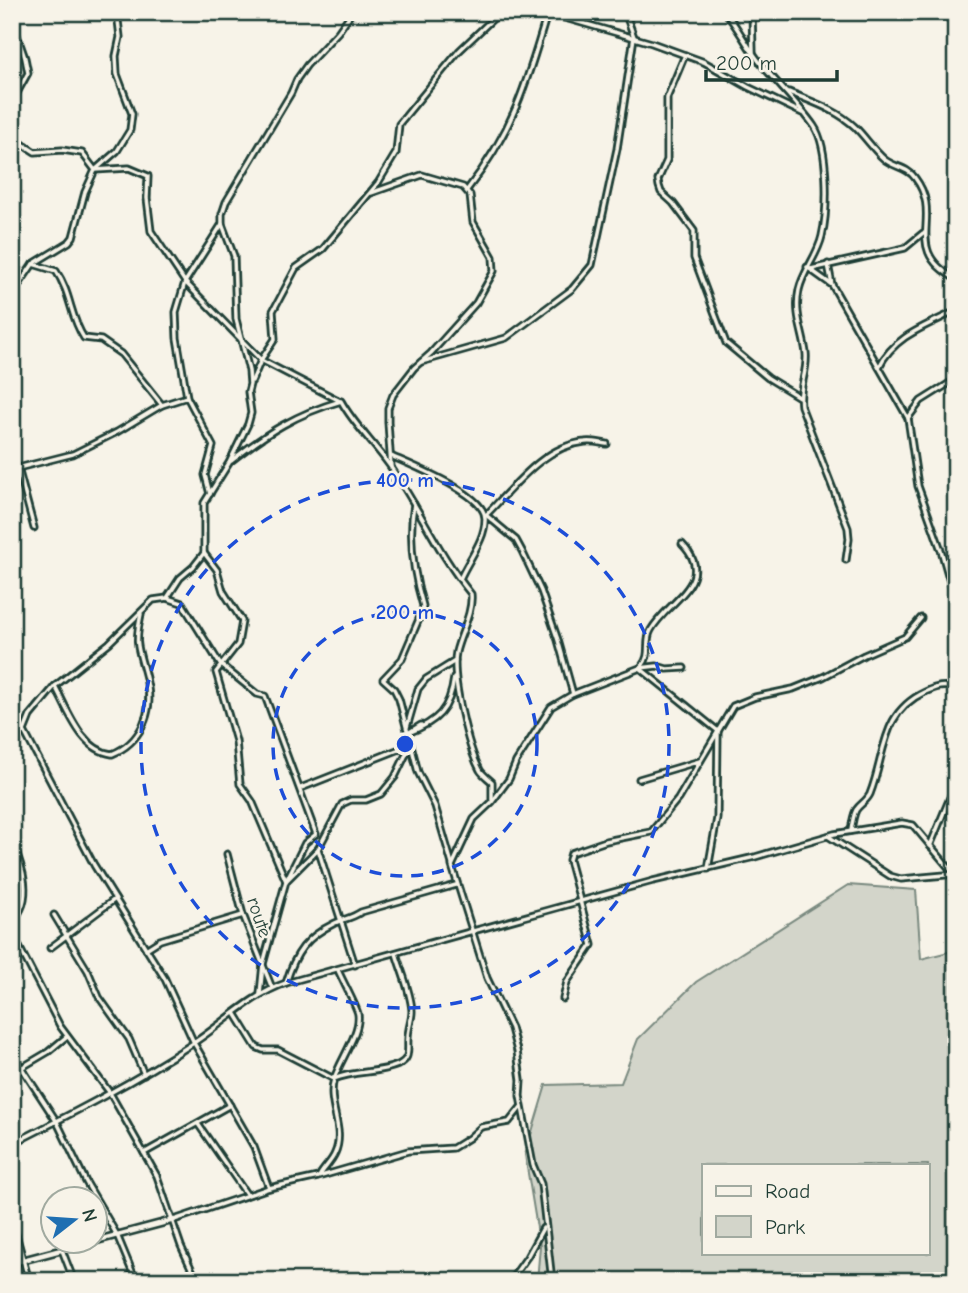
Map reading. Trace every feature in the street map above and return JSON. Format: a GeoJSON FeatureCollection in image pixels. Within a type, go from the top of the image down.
{"type":"FeatureCollection","features":[{"type":"Feature","properties":{"kind":"street"},"geometry":{"type":"LineString","coordinates":[[12,291],[33,264],[73,237],[85,192],[95,170],[117,150],[130,130],[132,114],[117,74],[116,57],[120,37],[117,12]]}},
{"type":"Feature","properties":{"kind":"street"},"geometry":{"type":"LineString","coordinates":[[250,384],[236,319],[234,256],[222,224],[222,214],[226,202],[297,79],[352,12]]}},
{"type":"Feature","properties":{"kind":"street"},"geometry":{"type":"LineString","coordinates":[[286,881],[252,801],[240,784],[236,741],[216,672],[239,644],[242,621],[223,591],[217,570],[204,553],[204,503],[229,463],[248,424],[251,413],[248,392],[250,384],[275,339],[273,311],[296,268],[323,249],[369,194],[393,161],[399,124],[459,51],[500,12]]}},
{"type":"Feature","properties":{"kind":"street"},"geometry":{"type":"LineString","coordinates":[[421,362],[506,338],[572,289],[592,265],[617,149],[634,37],[625,12]]}},
{"type":"Feature","properties":{"kind":"street"},"geometry":{"type":"LineString","coordinates":[[725,12],[753,52],[816,128],[821,145],[825,176],[821,240],[799,290],[797,308],[806,354],[799,397],[848,528],[846,561]]}},
{"type":"Feature","properties":{"kind":"street"},"geometry":{"type":"LineString","coordinates":[[752,12],[753,52]]}},
{"type":"Feature","properties":{"kind":"street"},"geometry":{"type":"LineString","coordinates":[[466,191],[481,172],[512,120],[530,71],[546,13],[634,37],[704,62],[804,114]]}},
{"type":"Feature","properties":{"kind":"street"},"geometry":{"type":"LineString","coordinates":[[12,22],[25,58],[27,73],[13,100],[12,116]]}},
{"type":"Feature","properties":{"kind":"street"},"geometry":{"type":"LineString","coordinates":[[685,55],[667,98],[667,160],[658,180],[659,186],[661,192],[694,231],[694,258],[726,343],[768,378],[799,397]]}},
{"type":"Feature","properties":{"kind":"street"},"geometry":{"type":"LineString","coordinates":[[787,92],[828,108],[853,125],[885,160],[915,176],[928,212],[924,242],[929,254],[943,272],[956,279]]}},
{"type":"Feature","properties":{"kind":"street"},"geometry":{"type":"LineString","coordinates":[[12,124],[18,141],[35,152],[61,150],[82,153],[95,170]]}},
{"type":"Feature","properties":{"kind":"street"},"geometry":{"type":"LineString","coordinates":[[95,170],[129,168],[148,176],[147,198],[151,231],[185,282],[261,360],[341,401],[350,419],[362,428],[391,467],[472,598],[455,661],[453,687],[444,712],[429,725],[407,731]]}},
{"type":"Feature","properties":{"kind":"street"},"geometry":{"type":"LineString","coordinates":[[369,194],[422,175],[463,187],[470,195],[473,222],[493,257],[494,271],[476,303],[393,395],[388,408],[391,467]]}},
{"type":"Feature","properties":{"kind":"street"},"geometry":{"type":"LineString","coordinates":[[210,494],[205,475],[213,446],[187,397],[177,338],[176,312],[185,282],[222,224]]}},
{"type":"Feature","properties":{"kind":"street"},"geometry":{"type":"LineString","coordinates":[[809,268],[905,248],[925,232]]}},
{"type":"Feature","properties":{"kind":"street"},"geometry":{"type":"LineString","coordinates":[[33,264],[57,271],[67,286],[75,325],[84,338],[101,340],[121,354],[162,405]]}},
{"type":"Feature","properties":{"kind":"street"},"geometry":{"type":"LineString","coordinates":[[828,264],[832,285],[908,418],[918,485],[952,589],[956,594]]}},
{"type":"Feature","properties":{"kind":"street"},"geometry":{"type":"LineString","coordinates":[[809,268],[832,285]]}},
{"type":"Feature","properties":{"kind":"street"},"geometry":{"type":"LineString","coordinates":[[879,367],[886,352],[895,343],[956,311]]}},
{"type":"Feature","properties":{"kind":"street"},"geometry":{"type":"LineString","coordinates":[[908,418],[921,401],[956,379]]}},
{"type":"Feature","properties":{"kind":"street"},"geometry":{"type":"LineString","coordinates":[[18,468],[73,454],[162,405],[187,397]]}},
{"type":"Feature","properties":{"kind":"street"},"geometry":{"type":"LineString","coordinates":[[229,463],[266,434],[287,422],[341,401]]}},
{"type":"Feature","properties":{"kind":"street"},"geometry":{"type":"LineString","coordinates":[[460,579],[480,543],[486,515],[543,458],[562,448],[586,442],[607,444]]}},
{"type":"Feature","properties":{"kind":"street"},"geometry":{"type":"LineString","coordinates":[[390,456],[446,480],[482,508],[486,515],[516,540],[541,591],[573,694]]}},
{"type":"Feature","properties":{"kind":"street"},"geometry":{"type":"LineString","coordinates":[[12,462],[18,468],[34,528]]}},
{"type":"Feature","properties":{"kind":"street"},"geometry":{"type":"LineString","coordinates":[[414,504],[411,556],[423,606],[422,612],[402,659],[383,679],[394,689],[399,699],[418,772],[435,806],[487,978],[511,1028],[520,1066],[522,1106],[533,1165],[541,1184],[552,1281]]}},
{"type":"Feature","properties":{"kind":"street"},"geometry":{"type":"LineString","coordinates":[[640,668],[648,656],[650,632],[694,579],[696,566],[693,555],[682,544]]}},
{"type":"Feature","properties":{"kind":"street"},"geometry":{"type":"LineString","coordinates":[[167,598],[180,578],[204,553]]}},
{"type":"Feature","properties":{"kind":"street"},"geometry":{"type":"LineString","coordinates":[[12,740],[24,731],[30,716],[55,686],[108,643],[153,600],[167,598],[182,603],[220,664],[257,694],[265,696],[316,834],[304,843],[286,881],[263,964],[260,994]]}},
{"type":"Feature","properties":{"kind":"street"},"geometry":{"type":"LineString","coordinates":[[55,686],[85,740],[94,748],[112,754],[138,737],[148,704],[147,681],[137,643],[141,612]]}},
{"type":"Feature","properties":{"kind":"street"},"geometry":{"type":"LineString","coordinates":[[564,999],[567,982],[592,946],[582,900],[569,860],[571,853],[606,841],[651,832],[672,808],[733,706],[755,696],[793,689],[823,677],[864,655],[905,638],[921,618]]}},
{"type":"Feature","properties":{"kind":"street"},"geometry":{"type":"LineString","coordinates":[[407,731],[418,689],[426,679],[455,661]]}},
{"type":"Feature","properties":{"kind":"street"},"geometry":{"type":"LineString","coordinates":[[640,668],[718,731]]}},
{"type":"Feature","properties":{"kind":"street"},"geometry":{"type":"LineString","coordinates":[[452,866],[474,819],[492,802],[509,779],[516,762],[551,707],[573,694],[640,668],[684,668]]}},
{"type":"Feature","properties":{"kind":"street"},"geometry":{"type":"LineString","coordinates":[[454,672],[471,748],[481,772],[492,782],[492,802]]}},
{"type":"Feature","properties":{"kind":"street"},"geometry":{"type":"LineString","coordinates":[[851,831],[855,814],[869,798],[887,730],[900,710],[906,702],[934,688],[945,685],[956,690]]}},
{"type":"Feature","properties":{"kind":"street"},"geometry":{"type":"LineString","coordinates":[[12,714],[24,731],[94,865],[165,979],[194,1043],[254,1147],[269,1188]]}},
{"type":"Feature","properties":{"kind":"street"},"geometry":{"type":"LineString","coordinates":[[407,731],[421,725]]}},
{"type":"Feature","properties":{"kind":"street"},"geometry":{"type":"LineString","coordinates":[[708,869],[717,818],[718,731]]}},
{"type":"Feature","properties":{"kind":"street"},"geometry":{"type":"LineString","coordinates":[[301,788],[411,744]]}},
{"type":"Feature","properties":{"kind":"street"},"geometry":{"type":"LineString","coordinates":[[286,881],[318,849],[342,804],[381,794],[395,777],[411,744]]}},
{"type":"Feature","properties":{"kind":"street"},"geometry":{"type":"LineString","coordinates":[[639,779],[700,761]]}},
{"type":"Feature","properties":{"kind":"street"},"geometry":{"type":"LineString","coordinates":[[930,846],[956,783]]}},
{"type":"Feature","properties":{"kind":"street"},"geometry":{"type":"LineString","coordinates":[[12,1144],[144,1074],[194,1043],[260,994],[286,983],[582,900],[851,831],[902,823],[913,824],[950,869],[956,872]]}},
{"type":"Feature","properties":{"kind":"street"},"geometry":{"type":"LineString","coordinates":[[828,836],[890,876],[901,879],[956,872]]}},
{"type":"Feature","properties":{"kind":"street"},"geometry":{"type":"LineString","coordinates":[[12,841],[18,853],[26,891],[19,914],[12,921]]}},
{"type":"Feature","properties":{"kind":"street"},"geometry":{"type":"LineString","coordinates":[[318,849],[355,965]]}},
{"type":"Feature","properties":{"kind":"street","name":"route"},"geometry":{"type":"LineString","coordinates":[[227,854],[243,915],[272,988]]}},
{"type":"Feature","properties":{"kind":"street"},"geometry":{"type":"LineString","coordinates":[[286,983],[293,960],[303,945],[323,930],[361,912],[457,885]]}},
{"type":"Feature","properties":{"kind":"street"},"geometry":{"type":"LineString","coordinates":[[50,948],[116,899]]}},
{"type":"Feature","properties":{"kind":"street"},"geometry":{"type":"LineString","coordinates":[[54,915],[88,971],[99,997],[129,1039],[144,1074]]}},
{"type":"Feature","properties":{"kind":"street"},"geometry":{"type":"LineString","coordinates":[[146,949],[160,940],[243,915]]}},
{"type":"Feature","properties":{"kind":"street"},"geometry":{"type":"LineString","coordinates":[[12,933],[66,1037],[110,1093],[157,1176],[181,1246],[197,1281]]}},
{"type":"Feature","properties":{"kind":"street"},"geometry":{"type":"LineString","coordinates":[[334,1079],[346,1073],[399,1065],[407,1058],[408,1027],[412,1009],[396,953]]}},
{"type":"Feature","properties":{"kind":"street"},"geometry":{"type":"LineString","coordinates":[[318,1177],[336,1152],[338,1124],[331,1100],[334,1079],[357,1027],[358,1014],[338,970]]}},
{"type":"Feature","properties":{"kind":"street"},"geometry":{"type":"LineString","coordinates":[[235,1013],[256,1047],[278,1050],[334,1079]]}},
{"type":"Feature","properties":{"kind":"street"},"geometry":{"type":"LineString","coordinates":[[21,1068],[48,1052],[66,1037]]}},
{"type":"Feature","properties":{"kind":"street"},"geometry":{"type":"LineString","coordinates":[[12,1053],[57,1122],[86,1182],[117,1235],[136,1281]]}},
{"type":"Feature","properties":{"kind":"street"},"geometry":{"type":"LineString","coordinates":[[12,1065],[18,1063]]}},
{"type":"Feature","properties":{"kind":"street"},"geometry":{"type":"LineString","coordinates":[[144,1153],[230,1105]]}},
{"type":"Feature","properties":{"kind":"street"},"geometry":{"type":"LineString","coordinates":[[108,1237],[174,1220],[269,1188],[318,1177],[408,1150],[453,1148],[481,1127],[509,1122],[522,1106]]}},
{"type":"Feature","properties":{"kind":"street"},"geometry":{"type":"LineString","coordinates":[[198,1124],[247,1195]]}},
{"type":"Feature","properties":{"kind":"street"},"geometry":{"type":"LineString","coordinates":[[12,1220],[29,1281]]}},
{"type":"Feature","properties":{"kind":"street"},"geometry":{"type":"LineString","coordinates":[[510,1281],[544,1226]]}},
{"type":"Feature","properties":{"kind":"street"},"geometry":{"type":"LineString","coordinates":[[12,1263],[46,1254]]}},
{"type":"Feature","properties":{"kind":"street"},"geometry":{"type":"LineString","coordinates":[[64,1254],[74,1281]]}},
{"type":"Feature","properties":{"kind":"green space"},"geometry":{"type":"Polygon","coordinates":[[[848,885],[916,890],[921,959],[956,950],[956,1281],[537,1281],[540,1246],[525,1155],[546,1085],[621,1083],[638,1039],[696,982],[848,885]]]}}]}
